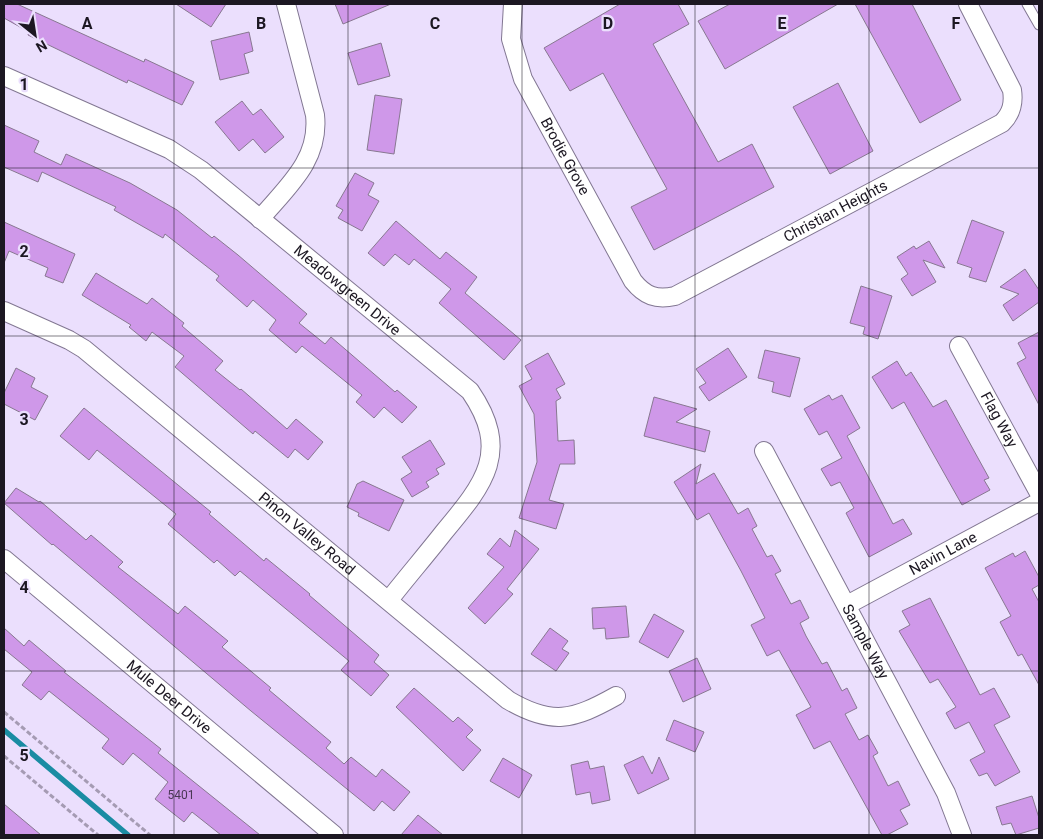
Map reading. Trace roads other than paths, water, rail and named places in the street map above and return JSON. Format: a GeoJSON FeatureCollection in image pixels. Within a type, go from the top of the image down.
{"type":"FeatureCollection","features":[{"type":"Feature","properties":{"kind":"street"},"geometry":{"type":"LineString","coordinates":[[260,219],[309,157],[315,143],[317,129],[286,4]]}},
{"type":"Feature","properties":{"kind":"street","name":"Brodie Grove"},"geometry":{"type":"LineString","coordinates":[[513,4],[511,39],[522,79],[633,281],[640,290],[650,297]]}},
{"type":"Feature","properties":{"kind":"street","name":"Christian Heights"},"geometry":{"type":"LineString","coordinates":[[650,297],[676,296],[1002,123],[1012,109],[1012,90],[968,4]]}},
{"type":"Feature","properties":{"kind":"street","name":"Meadowgreen Drive"},"geometry":{"type":"LineString","coordinates":[[4,76],[169,149],[201,170],[457,378],[470,391],[487,420],[491,435],[488,468],[481,484],[388,600]]}},
{"type":"Feature","properties":{"kind":"street","name":"Pinon Valley Road"},"geometry":{"type":"LineString","coordinates":[[4,311],[69,340],[84,349],[508,700],[525,710],[545,717],[566,717],[587,712],[616,696]]}},
{"type":"Feature","properties":{"kind":"street","name":"Flag Way"},"geometry":{"type":"LineString","coordinates":[[959,346],[1039,493]]}},
{"type":"Feature","properties":{"kind":"street","name":"Sample Way"},"geometry":{"type":"LineString","coordinates":[[764,451],[946,793],[962,835]]}},
{"type":"Feature","properties":{"kind":"street","name":"Navin Lane"},"geometry":{"type":"LineString","coordinates":[[847,605],[1039,502]]}},
{"type":"Feature","properties":{"kind":"street","name":"Mule Deer Drive"},"geometry":{"type":"LineString","coordinates":[[4,559],[334,835]]}},
{"type":"Feature","properties":{"kind":"lane"},"geometry":{"type":"LineString","coordinates":[[1028,4],[1039,25]]}},
{"type":"Feature","properties":{"kind":"waterway"},"geometry":{"type":"LineString","coordinates":[[4,730],[128,835]]}}]}
